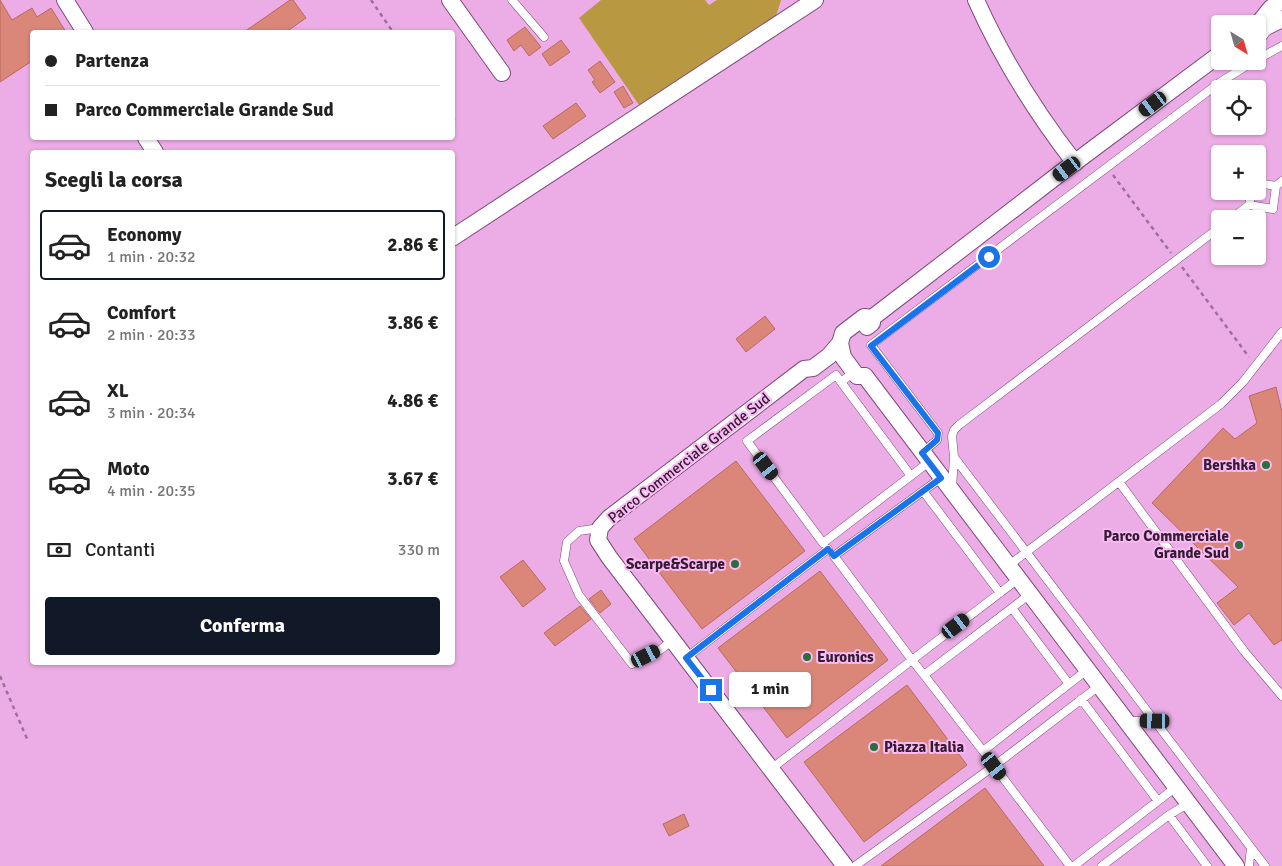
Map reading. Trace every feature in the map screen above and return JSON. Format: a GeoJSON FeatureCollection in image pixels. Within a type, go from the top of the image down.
{"type":"FeatureCollection","features":[{"type":"Feature","properties":{"kind":"street"},"geometry":{"type":"LineString","coordinates":[[65,0],[83,30]]}},
{"type":"Feature","properties":{"kind":"street"},"geometry":{"type":"LineString","coordinates":[[450,0],[502,73]]}},
{"type":"Feature","properties":{"kind":"street"},"geometry":{"type":"LineString","coordinates":[[455,236],[815,0]]}},
{"type":"Feature","properties":{"kind":"street"},"geometry":{"type":"LineString","coordinates":[[976,0],[1011,68],[1075,163]]}},
{"type":"Feature","properties":{"kind":"street"},"geometry":{"type":"LineString","coordinates":[[1271,22],[1271,8],[1282,0]]}},
{"type":"Feature","properties":{"kind":"street","name":"Parco Commerciale Grande Sud"},"geometry":{"type":"LineString","coordinates":[[845,866],[608,557],[598,540],[600,528],[610,518],[804,369],[813,368],[829,356],[840,343],[850,339],[872,323],[872,318],[1211,61]]}},
{"type":"Feature","properties":{"kind":"street"},"geometry":{"type":"LineString","coordinates":[[840,343],[855,355],[866,370],[860,374],[1236,866]]}},
{"type":"Feature","properties":{"kind":"lane"},"geometry":{"type":"LineString","coordinates":[[512,0],[544,37]]}},
{"type":"Feature","properties":{"kind":"lane"},"geometry":{"type":"LineString","coordinates":[[1266,55],[1282,46]]}},
{"type":"Feature","properties":{"kind":"lane"},"geometry":{"type":"LineString","coordinates":[[686,658],[911,476],[926,458],[937,440],[938,433],[871,346],[1239,70]]}},
{"type":"Feature","properties":{"kind":"lane"},"geometry":{"type":"LineString","coordinates":[[1249,205],[1273,209],[1279,183],[1266,183]]}},
{"type":"Feature","properties":{"kind":"lane"},"geometry":{"type":"LineString","coordinates":[[1243,210],[1249,205],[1250,200]]}},
{"type":"Feature","properties":{"kind":"lane"},"geometry":{"type":"LineString","coordinates":[[952,492],[954,457],[952,436],[959,425],[1211,234]]}},
{"type":"Feature","properties":{"kind":"lane"},"geometry":{"type":"LineString","coordinates":[[1008,566],[1221,404],[1243,382],[1282,332]]}},
{"type":"Feature","properties":{"kind":"lane"},"geometry":{"type":"LineString","coordinates":[[841,382],[860,374]]}},
{"type":"Feature","properties":{"kind":"lane"},"geometry":{"type":"LineString","coordinates":[[911,476],[836,375],[747,442],[912,660],[1072,866],[1176,787]]}},
{"type":"Feature","properties":{"kind":"lane"},"geometry":{"type":"LineString","coordinates":[[954,457],[1265,866]]}},
{"type":"Feature","properties":{"kind":"lane"},"geometry":{"type":"LineString","coordinates":[[834,556],[941,478]]}},
{"type":"Feature","properties":{"kind":"lane"},"geometry":{"type":"LineString","coordinates":[[1119,482],[1244,651],[1282,696]]}},
{"type":"Feature","properties":{"kind":"lane"},"geometry":{"type":"LineString","coordinates":[[923,491],[1000,593]]}},
{"type":"Feature","properties":{"kind":"lane"},"geometry":{"type":"LineString","coordinates":[[600,528],[579,531],[567,542],[564,560],[579,595],[632,664],[660,650],[672,640]]}},
{"type":"Feature","properties":{"kind":"lane"},"geometry":{"type":"LineString","coordinates":[[771,769],[1018,579]]}},
{"type":"Feature","properties":{"kind":"lane"},"geometry":{"type":"LineString","coordinates":[[924,675],[1030,594]]}},
{"type":"Feature","properties":{"kind":"lane"},"geometry":{"type":"LineString","coordinates":[[1012,608],[1069,684]]}},
{"type":"Feature","properties":{"kind":"lane"},"geometry":{"type":"LineString","coordinates":[[983,751],[1087,670]]}},
{"type":"Feature","properties":{"kind":"lane"},"geometry":{"type":"LineString","coordinates":[[855,866],[994,766],[1100,686]]}},
{"type":"Feature","properties":{"kind":"lane"},"geometry":{"type":"LineString","coordinates":[[1081,699],[1158,801]]}},
{"type":"Feature","properties":{"kind":"lane"},"geometry":{"type":"LineString","coordinates":[[1127,722],[1155,721]]}},
{"type":"Feature","properties":{"kind":"lane"},"geometry":{"type":"LineString","coordinates":[[1102,866],[1169,815],[1188,803]]}},
{"type":"Feature","properties":{"kind":"lane"},"geometry":{"type":"LineString","coordinates":[[1169,815],[1207,866]]}},
{"type":"Feature","properties":{"kind":"lane"},"geometry":{"type":"LineString","coordinates":[[1249,866],[1251,848]]}},
{"type":"Feature","properties":{"kind":"path"},"geometry":{"type":"LineString","coordinates":[[371,0],[393,30]]}},
{"type":"Feature","properties":{"kind":"path"},"geometry":{"type":"LineString","coordinates":[[0,676],[28,741]]}},
{"type":"Feature","properties":{"kind":"shaded area"},"geometry":{"type":"Polygon","coordinates":[[[601,0],[705,0],[709,5],[717,0],[781,0],[776,16],[639,105],[579,18],[601,0]]]}},
{"type":"Feature","properties":{"kind":"building"},"geometry":{"type":"Polygon","coordinates":[[[0,0],[12,20],[32,8],[37,17],[51,8],[65,30],[30,30],[30,62],[0,82],[0,0]]]}},
{"type":"Feature","properties":{"kind":"building"},"geometry":{"type":"Polygon","coordinates":[[[290,0],[293,0],[306,18],[289,30],[247,30],[290,0]]]}},
{"type":"Feature","properties":{"kind":"building"},"geometry":{"type":"Polygon","coordinates":[[[525,27],[541,47],[529,56],[521,45],[514,51],[507,40],[525,27]]]}},
{"type":"Feature","properties":{"kind":"building"},"geometry":{"type":"Polygon","coordinates":[[[561,40],[570,52],[550,66],[542,54],[561,40]]]}},
{"type":"Feature","properties":{"kind":"building"},"geometry":{"type":"Polygon","coordinates":[[[600,61],[615,82],[600,93],[592,82],[595,80],[588,70],[600,61]]]}},
{"type":"Feature","properties":{"kind":"building"},"geometry":{"type":"Polygon","coordinates":[[[623,86],[633,103],[624,108],[614,92],[623,86]]]}},
{"type":"Feature","properties":{"kind":"building"},"geometry":{"type":"Polygon","coordinates":[[[576,103],[586,116],[553,139],[543,126],[576,103]]]}},
{"type":"Feature","properties":{"kind":"building"},"geometry":{"type":"Polygon","coordinates":[[[765,316],[775,329],[746,352],[736,339],[765,316]]]}},
{"type":"Feature","properties":{"kind":"building","name":"Parco Commerciale Grande Sud"},"geometry":{"type":"Polygon","coordinates":[[[1276,387],[1282,412],[1282,640],[1274,645],[1249,613],[1234,625],[1217,603],[1238,587],[1152,503],[1223,428],[1235,439],[1257,423],[1249,396],[1276,387]]]}},
{"type":"Feature","properties":{"kind":"building"},"geometry":{"type":"Polygon","coordinates":[[[736,461],[805,551],[702,629],[634,539],[736,461]]]}},
{"type":"Feature","properties":{"kind":"building"},"geometry":{"type":"Polygon","coordinates":[[[523,560],[546,589],[523,607],[500,577],[523,560]]]}},
{"type":"Feature","properties":{"kind":"building"},"geometry":{"type":"Polygon","coordinates":[[[820,571],[888,660],[787,738],[718,648],[820,571]]]}},
{"type":"Feature","properties":{"kind":"building"},"geometry":{"type":"Polygon","coordinates":[[[601,590],[611,604],[600,613],[589,599],[601,590]]]}},
{"type":"Feature","properties":{"kind":"building"},"geometry":{"type":"Polygon","coordinates":[[[580,606],[591,619],[555,646],[544,633],[580,606]]]}},
{"type":"Feature","properties":{"kind":"building"},"geometry":{"type":"Polygon","coordinates":[[[907,685],[967,765],[864,842],[804,762],[907,685]]]}},
{"type":"Feature","properties":{"kind":"building"},"geometry":{"type":"Polygon","coordinates":[[[985,788],[1044,866],[881,866],[985,788]]]}},
{"type":"Feature","properties":{"kind":"building"},"geometry":{"type":"Polygon","coordinates":[[[684,814],[689,826],[669,836],[663,824],[684,814]]]}},
{"type":"Feature","properties":{"kind":"place","name":"Bershka"},"geometry":{"type":"Point","coordinates":[1266,465]}},
{"type":"Feature","properties":{"kind":"place","name":"Parco Commerciale Grande Sud"},"geometry":{"type":"Point","coordinates":[1239,545]}},
{"type":"Feature","properties":{"kind":"place","name":"Scarpe&Scarpe"},"geometry":{"type":"Point","coordinates":[735,564]}},
{"type":"Feature","properties":{"kind":"place","name":"Euronics"},"geometry":{"type":"Point","coordinates":[807,657]}},
{"type":"Feature","properties":{"kind":"place","name":"Piazza Italia"},"geometry":{"type":"Point","coordinates":[874,747]}},
{"type":"Feature","properties":{"kind":"route"},"geometry":{"type":"LineString","coordinates":[[711,690],[686,658],[828,549],[834,556],[941,478],[922,453],[937,440],[938,433],[871,346],[989,257]]}}]}
